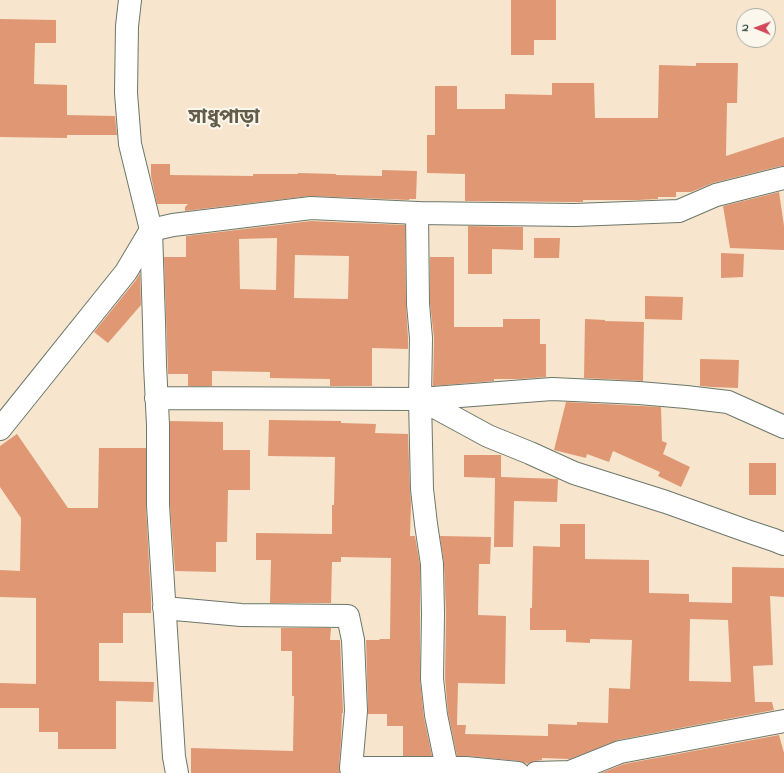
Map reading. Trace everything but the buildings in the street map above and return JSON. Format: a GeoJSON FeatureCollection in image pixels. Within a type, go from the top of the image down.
{"type":"FeatureCollection","features":[{"type":"Feature","properties":{"kind":"street"},"geometry":{"type":"LineString","coordinates":[[130,0],[126,93],[130,144],[152,230],[154,365],[158,425],[158,505],[174,757],[177,773]]}},
{"type":"Feature","properties":{"kind":"street"},"geometry":{"type":"LineString","coordinates":[[0,429],[126,272],[152,230],[173,224],[311,208],[417,213],[575,215],[679,211],[716,195],[784,178]]}},
{"type":"Feature","properties":{"kind":"street"},"geometry":{"type":"LineString","coordinates":[[417,213],[418,304],[421,338],[420,399],[422,489],[432,564],[432,680],[436,715],[447,768]]}},
{"type":"Feature","properties":{"kind":"street"},"geometry":{"type":"LineString","coordinates":[[156,398],[420,399],[552,389],[647,393],[686,396],[728,402],[784,427]]}},
{"type":"Feature","properties":{"kind":"street"},"geometry":{"type":"LineString","coordinates":[[420,399],[488,436],[530,453],[574,474],[666,502],[784,544]]}},
{"type":"Feature","properties":{"kind":"street"},"geometry":{"type":"LineString","coordinates":[[164,608],[240,615],[348,616],[353,640],[356,704],[351,768],[466,768],[518,773]]}},
{"type":"Feature","properties":{"kind":"street"},"geometry":{"type":"LineString","coordinates":[[536,773],[570,772],[620,752],[784,722]]}},
{"type":"Feature","properties":{"kind":"district","name":"সাধুপাড়া"},"geometry":{"type":"Point","coordinates":[224,120]}}]}
